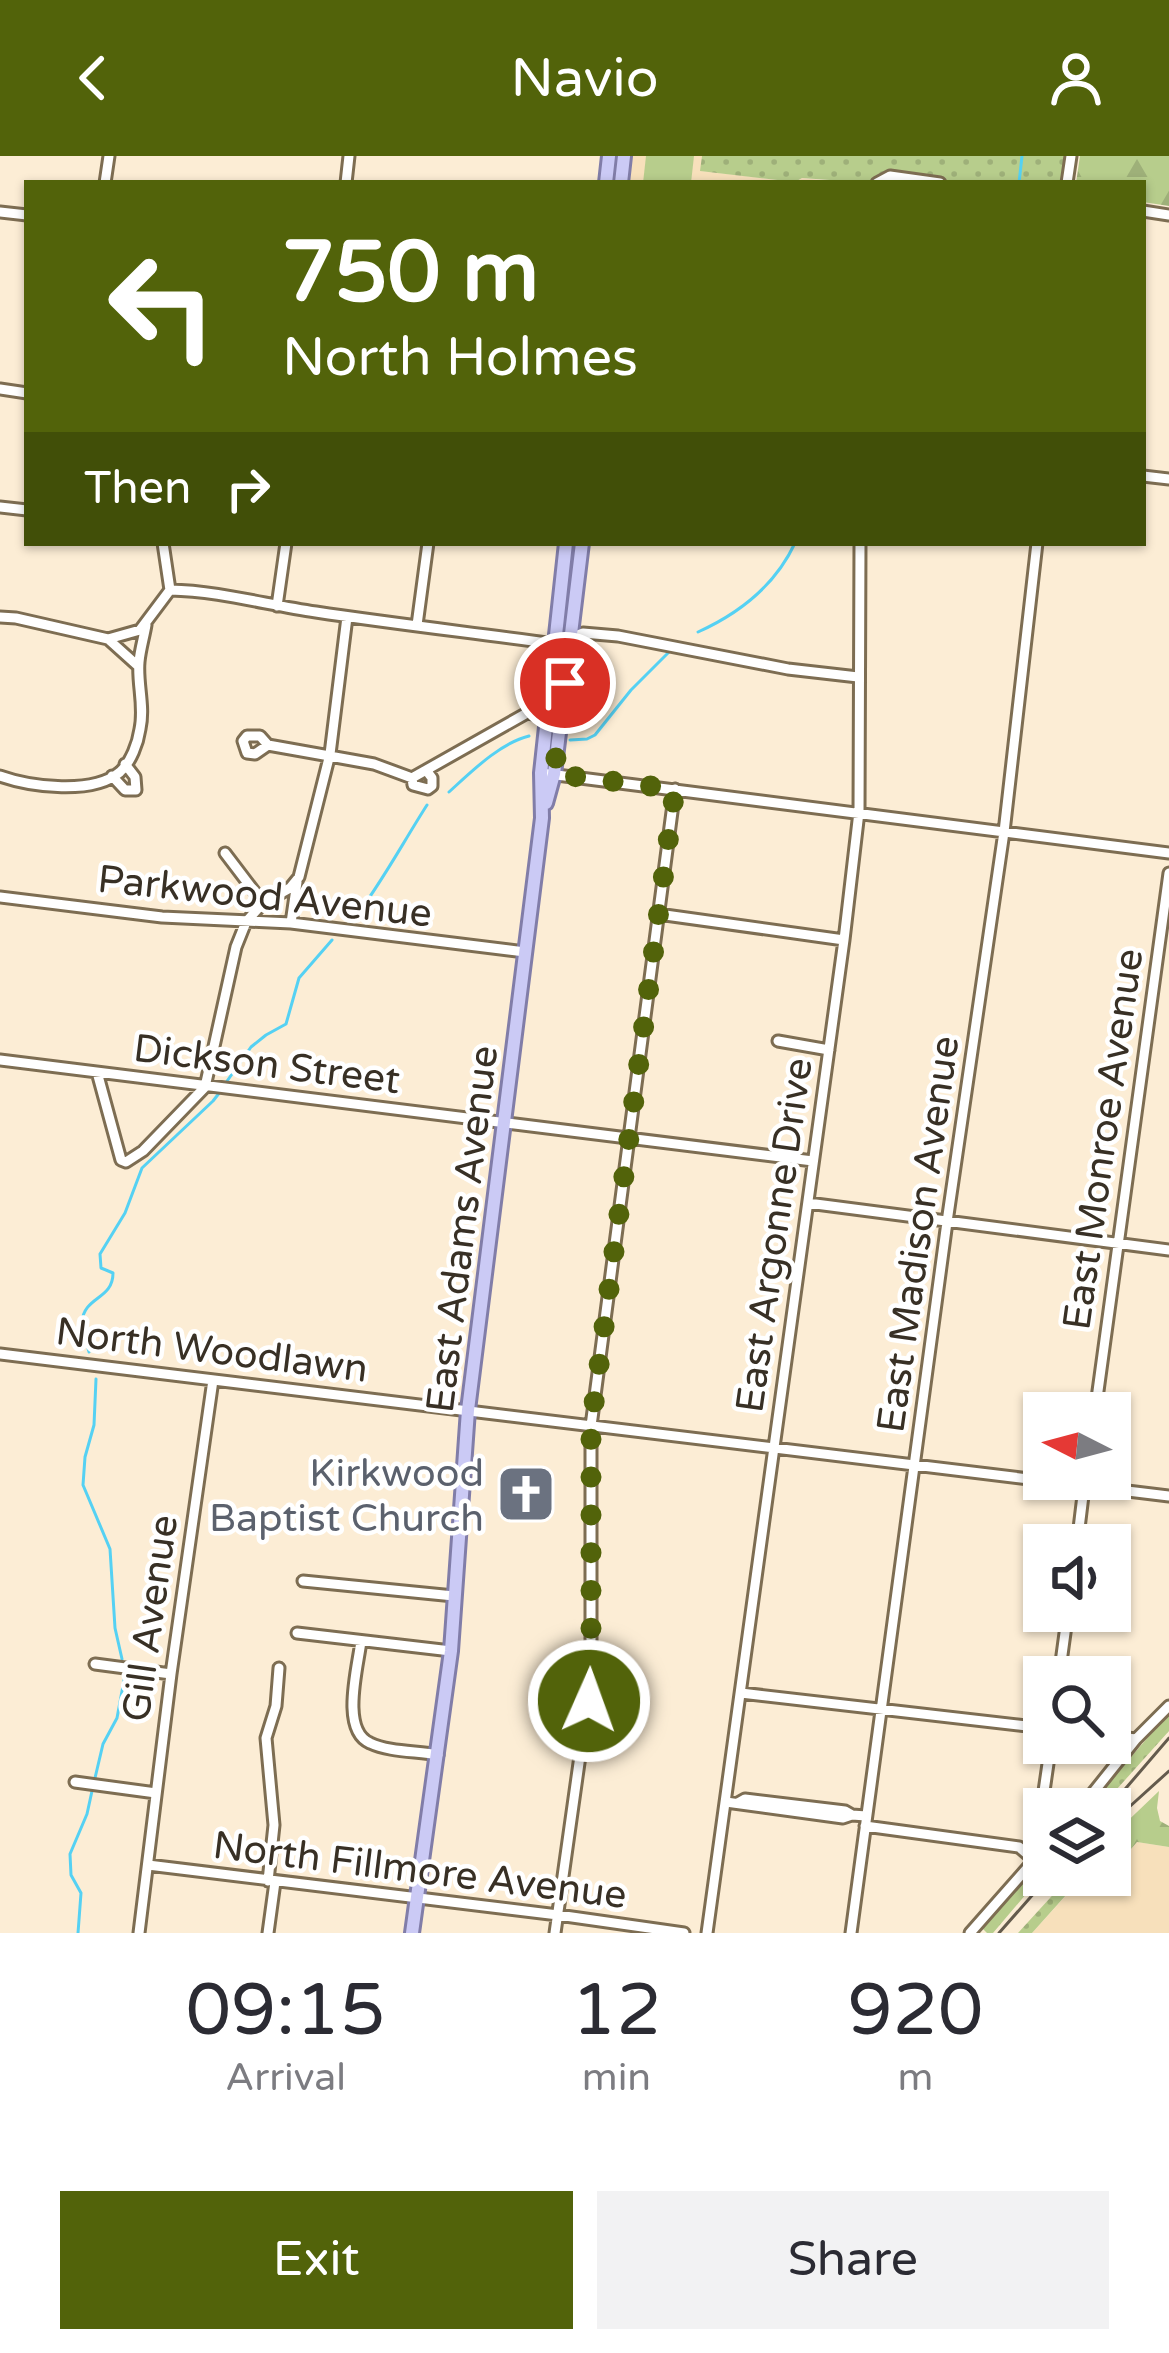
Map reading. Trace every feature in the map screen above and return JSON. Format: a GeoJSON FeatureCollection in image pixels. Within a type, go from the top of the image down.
{"type":"FeatureCollection","features":[{"type":"Feature","properties":{"kind":"main road"},"geometry":{"type":"LineString","coordinates":[[548,774],[547,716],[566,546]]}},
{"type":"Feature","properties":{"kind":"main road"},"geometry":{"type":"LineString","coordinates":[[548,774],[582,546]]}},
{"type":"Feature","properties":{"kind":"main road","name":"East Adams Avenue"},"geometry":{"type":"LineString","coordinates":[[412,1933],[451,1651],[468,1410],[548,774]]}},
{"type":"Feature","properties":{"kind":"street"},"geometry":{"type":"LineString","coordinates":[[883,180],[890,176],[919,180]]}},
{"type":"Feature","properties":{"kind":"street"},"geometry":{"type":"LineString","coordinates":[[0,617],[108,639],[140,630],[170,590],[163,546]]}},
{"type":"Feature","properties":{"kind":"street"},"geometry":{"type":"LineString","coordinates":[[277,606],[286,546]]}},
{"type":"Feature","properties":{"kind":"street"},"geometry":{"type":"LineString","coordinates":[[416,626],[428,546]]}},
{"type":"Feature","properties":{"kind":"street","name":"East Argonne Drive"},"geometry":{"type":"LineString","coordinates":[[707,1933],[732,1802],[741,1693],[859,812],[860,546]]}},
{"type":"Feature","properties":{"kind":"street","name":"East Madison Avenue"},"geometry":{"type":"LineString","coordinates":[[851,1933],[1004,832],[1037,546]]}},
{"type":"Feature","properties":{"kind":"street"},"geometry":{"type":"LineString","coordinates":[[170,590],[208,591],[347,617],[555,644],[583,633],[618,636],[858,677]]}},
{"type":"Feature","properties":{"kind":"street"},"geometry":{"type":"LineString","coordinates":[[291,923],[330,754],[347,617]]}},
{"type":"Feature","properties":{"kind":"street"},"geometry":{"type":"LineString","coordinates":[[0,776],[70,787],[120,772],[131,757],[140,729],[143,703],[138,666],[146,625]]}},
{"type":"Feature","properties":{"kind":"street"},"geometry":{"type":"LineString","coordinates":[[108,639],[138,666]]}},
{"type":"Feature","properties":{"kind":"street"},"geometry":{"type":"LineString","coordinates":[[268,746],[330,754],[412,778],[527,713],[547,716]]}},
{"type":"Feature","properties":{"kind":"street"},"geometry":{"type":"LineString","coordinates":[[112,776],[125,790],[136,790],[135,777],[125,764]]}},
{"type":"Feature","properties":{"kind":"street"},"geometry":{"type":"LineString","coordinates":[[412,778],[413,785],[428,789],[432,778],[426,770]]}},
{"type":"Feature","properties":{"kind":"street"},"geometry":{"type":"LineString","coordinates":[[548,774],[1169,853]]}},
{"type":"Feature","properties":{"kind":"street"},"geometry":{"type":"LineString","coordinates":[[556,1933],[591,1678],[591,1426],[675,789]]}},
{"type":"Feature","properties":{"kind":"street"},"geometry":{"type":"LineString","coordinates":[[225,854],[263,903]]}},
{"type":"Feature","properties":{"kind":"street","name":"East Monroe Avenue"},"geometry":{"type":"LineString","coordinates":[[1098,1392],[1169,874]]}},
{"type":"Feature","properties":{"kind":"street"},"geometry":{"type":"LineString","coordinates":[[97,1072],[121,1160],[126,1162],[215,1088],[236,947],[246,922],[263,903],[297,882]]}},
{"type":"Feature","properties":{"kind":"street","name":"Parkwood Avenue"},"geometry":{"type":"LineString","coordinates":[[0,897],[162,917],[291,923],[525,952]]}},
{"type":"Feature","properties":{"kind":"street"},"geometry":{"type":"LineString","coordinates":[[658,914],[844,940]]}},
{"type":"Feature","properties":{"kind":"street"},"geometry":{"type":"LineString","coordinates":[[778,1041],[829,1050]]}},
{"type":"Feature","properties":{"kind":"street","name":"Dickson Street"},"geometry":{"type":"LineString","coordinates":[[0,1060],[812,1161]]}},
{"type":"Feature","properties":{"kind":"street"},"geometry":{"type":"LineString","coordinates":[[808,1203],[1169,1250]]}},
{"type":"Feature","properties":{"kind":"street","name":"North Woodlawn"},"geometry":{"type":"LineString","coordinates":[[0,1354],[1023,1476]]}},
{"type":"Feature","properties":{"kind":"street","name":"Gill Avenue"},"geometry":{"type":"LineString","coordinates":[[139,1933],[170,1674],[213,1380]]}},
{"type":"Feature","properties":{"kind":"street","name":"North Woodlawn"},"geometry":{"type":"LineString","coordinates":[[1131,1490],[1169,1496]]}},
{"type":"Feature","properties":{"kind":"street"},"geometry":{"type":"LineString","coordinates":[[303,1581],[454,1597]]}},
{"type":"Feature","properties":{"kind":"street"},"geometry":{"type":"LineString","coordinates":[[297,1634],[451,1651]]}},
{"type":"Feature","properties":{"kind":"street"},"geometry":{"type":"LineString","coordinates":[[362,1641],[352,1709],[354,1728],[373,1745],[438,1755]]}},
{"type":"Feature","properties":{"kind":"street"},"geometry":{"type":"LineString","coordinates":[[95,1664],[170,1674]]}},
{"type":"Feature","properties":{"kind":"street"},"geometry":{"type":"LineString","coordinates":[[268,1933],[274,1825],[266,1738],[276,1706],[279,1668]]}},
{"type":"Feature","properties":{"kind":"street"},"geometry":{"type":"LineString","coordinates":[[741,1693],[1023,1726]]}},
{"type":"Feature","properties":{"kind":"street"},"geometry":{"type":"LineString","coordinates":[[1097,1788],[1169,1706]]}},
{"type":"Feature","properties":{"kind":"street"},"geometry":{"type":"LineString","coordinates":[[1131,1738],[1136,1739]]}},
{"type":"Feature","properties":{"kind":"street"},"geometry":{"type":"LineString","coordinates":[[75,1782],[156,1793]]}},
{"type":"Feature","properties":{"kind":"street"},"geometry":{"type":"LineString","coordinates":[[732,1802],[843,1818],[851,1815],[1023,1850]]}},
{"type":"Feature","properties":{"kind":"street","name":"North Fillmore Avenue"},"geometry":{"type":"LineString","coordinates":[[148,1865],[684,1933]]}},
{"type":"Feature","properties":{"kind":"street"},"geometry":{"type":"LineString","coordinates":[[972,1932],[1023,1873]]}},
{"type":"Feature","properties":{"kind":"shaded area"},"geometry":{"type":"Polygon","coordinates":[[[629,156],[702,156],[701,171],[778,180],[626,180],[629,156]]]}},
{"type":"Feature","properties":{"kind":"shaded area"},"geometry":{"type":"Polygon","coordinates":[[[1137,1842],[1169,1847],[1169,1933],[1032,1933],[1066,1896],[1131,1896],[1131,1849],[1137,1842]]]}},
{"type":"Feature","properties":{"kind":"green space"},"geometry":{"type":"Polygon","coordinates":[[[646,156],[694,156],[691,180],[643,180],[646,156]]]}},
{"type":"Feature","properties":{"kind":"green space"},"geometry":{"type":"Polygon","coordinates":[[[702,156],[1065,156],[1061,180],[936,180],[886,173],[873,180],[778,180],[700,171],[702,156]]]}},
{"type":"Feature","properties":{"kind":"green space"},"geometry":{"type":"Polygon","coordinates":[[[1080,156],[1169,156],[1169,206],[1146,202],[1146,180],[1076,180],[1080,156]]]}},
{"type":"Feature","properties":{"kind":"green space"},"geometry":{"type":"Polygon","coordinates":[[[1169,1713],[1169,1731],[1118,1788],[1104,1788],[1125,1764],[1131,1764],[1131,1757],[1169,1713]]]}},
{"type":"Feature","properties":{"kind":"green space"},"geometry":{"type":"Polygon","coordinates":[[[1159,1791],[1157,1808],[1160,1821],[1169,1826],[1169,1847],[1137,1842],[1131,1849],[1131,1818],[1159,1791]]]}},
{"type":"Feature","properties":{"kind":"green space"},"geometry":{"type":"Polygon","coordinates":[[[1023,1879],[1024,1896],[993,1933],[983,1929],[1023,1879]]]}},
{"type":"Feature","properties":{"kind":"green space"},"geometry":{"type":"Polygon","coordinates":[[[1052,1896],[1065,1896],[1032,1933],[1018,1933],[1052,1896]]]}},
{"type":"Feature","properties":{"kind":"waterway"},"geometry":{"type":"LineString","coordinates":[[1019,180],[1022,156]]}},
{"type":"Feature","properties":{"kind":"waterway"},"geometry":{"type":"LineString","coordinates":[[698,632],[755,596],[793,546]]}},
{"type":"Feature","properties":{"kind":"waterway"},"geometry":{"type":"LineString","coordinates":[[570,740],[595,735],[670,651]]}},
{"type":"Feature","properties":{"kind":"waterway"},"geometry":{"type":"LineString","coordinates":[[449,792],[497,752],[529,736]]}},
{"type":"Feature","properties":{"kind":"waterway"},"geometry":{"type":"LineString","coordinates":[[351,923],[427,805]]}},
{"type":"Feature","properties":{"kind":"waterway"},"geometry":{"type":"LineString","coordinates":[[225,1084],[251,1047],[286,1024],[299,978],[332,940]]}},
{"type":"Feature","properties":{"kind":"waterway"},"geometry":{"type":"LineString","coordinates":[[89,1352],[82,1330],[84,1314],[112,1282],[113,1273],[101,1268],[100,1254],[125,1213],[142,1168],[220,1092]]}},
{"type":"Feature","properties":{"kind":"waterway"},"geometry":{"type":"LineString","coordinates":[[96,1379],[94,1425],[83,1485],[110,1549],[122,1659]]}},
{"type":"Feature","properties":{"kind":"waterway"},"geometry":{"type":"LineString","coordinates":[[95,1778],[103,1744],[117,1718],[125,1675]]}},
{"type":"Feature","properties":{"kind":"waterway"},"geometry":{"type":"LineString","coordinates":[[78,1933],[81,1893],[71,1875],[70,1854],[92,1791]]}},
{"type":"Feature","properties":{"kind":"railway"},"geometry":{"type":"LineString","coordinates":[[1126,1788],[1169,1738]]}},
{"type":"Feature","properties":{"kind":"railway"},"geometry":{"type":"LineString","coordinates":[[1131,1805],[1169,1771]]}},
{"type":"Feature","properties":{"kind":"railway"},"geometry":{"type":"LineString","coordinates":[[999,1933],[1032,1896]]}},
{"type":"Feature","properties":{"kind":"place","name":"Kirkwood Baptist Church"},"geometry":{"type":"Point","coordinates":[526,1494]}},
{"type":"Feature","properties":{"kind":"route"},"geometry":{"type":"LineString","coordinates":[[565,683],[554,774],[675,789],[591,1426],[589,1701]]}}]}
